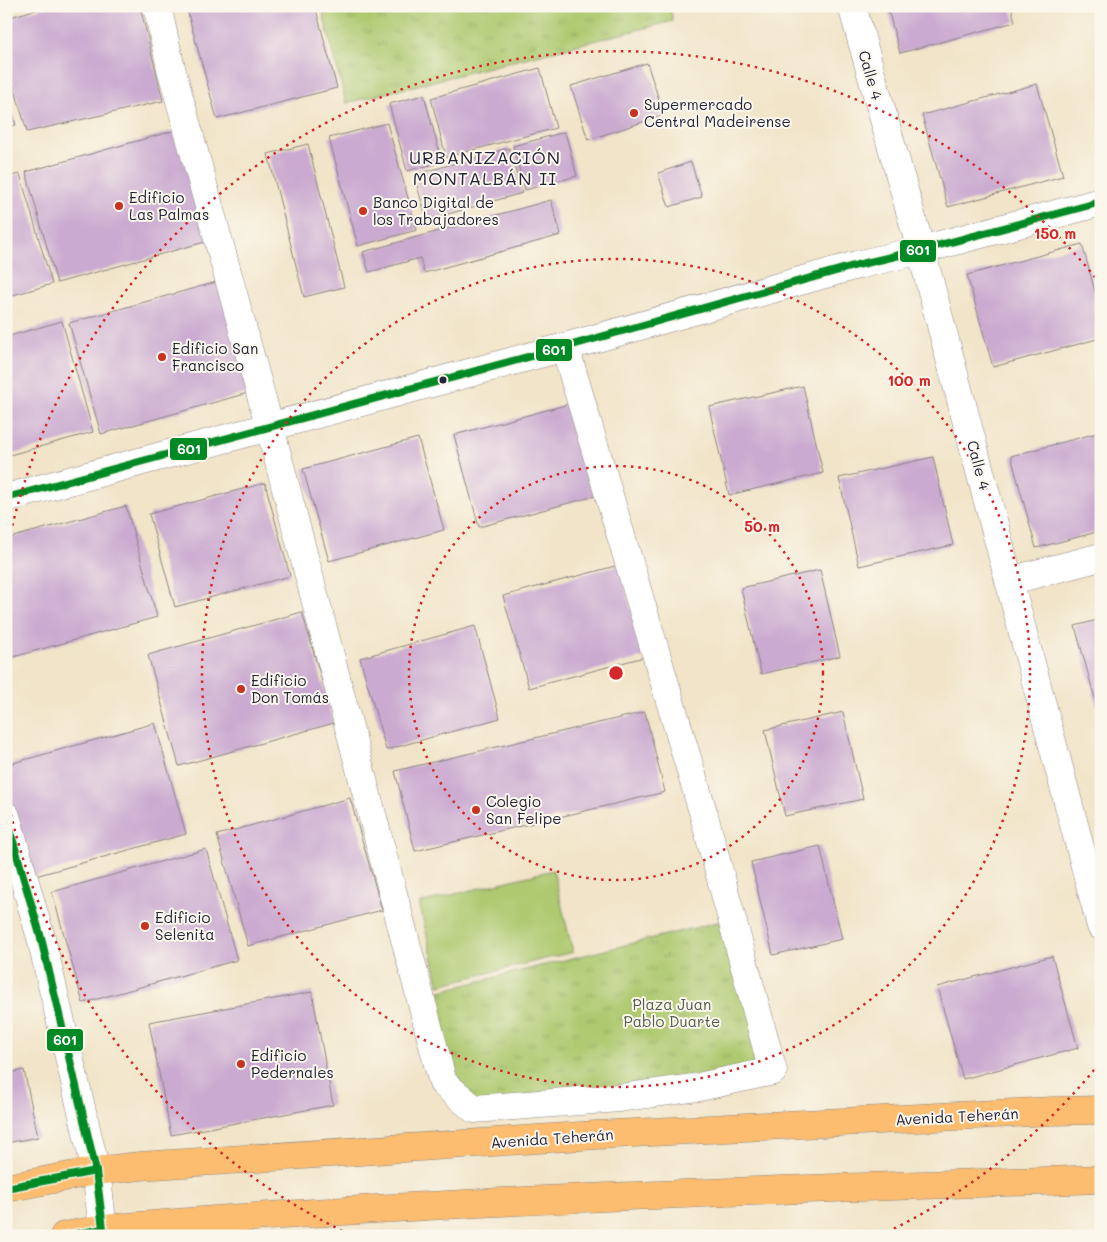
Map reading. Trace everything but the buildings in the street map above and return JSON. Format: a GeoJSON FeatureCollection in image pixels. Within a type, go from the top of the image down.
{"type":"FeatureCollection","features":[{"type":"Feature","properties":{"kind":"main road","name":"Avenida Teherán"},"geometry":{"type":"LineString","coordinates":[[6,1188],[96,1171],[140,1166],[596,1135],[1101,1110]]}},
{"type":"Feature","properties":{"kind":"main road"},"geometry":{"type":"LineString","coordinates":[[64,1236],[103,1229],[363,1209],[821,1188],[1101,1179]]}},
{"type":"Feature","properties":{"kind":"street"},"geometry":{"type":"LineString","coordinates":[[157,6],[174,78],[270,428],[443,1083],[474,1109],[619,1098],[699,1087],[773,1071],[703,812],[565,347]]}},
{"type":"Feature","properties":{"kind":"street","name":"Calle 4"},"geometry":{"type":"LineString","coordinates":[[852,6],[921,250],[1101,926]]}},
{"type":"Feature","properties":{"kind":"street"},"geometry":{"type":"LineString","coordinates":[[6,498],[270,428],[856,265],[921,250],[1101,202]]}},
{"type":"Feature","properties":{"kind":"street"},"geometry":{"type":"LineString","coordinates":[[1009,581],[1101,557]]}},
{"type":"Feature","properties":{"kind":"street"},"geometry":{"type":"LineString","coordinates":[[6,816],[41,938],[96,1171],[103,1229]]}},
{"type":"Feature","properties":{"kind":"green space"},"geometry":{"type":"Polygon","coordinates":[[[321,6],[670,6],[673,21],[346,103],[321,6]]]}},
{"type":"Feature","properties":{"kind":"green space"},"geometry":{"type":"Polygon","coordinates":[[[553,870],[573,952],[439,985],[419,903],[553,870]]]}},
{"type":"Feature","properties":{"kind":"green space","name":"Plaza Juan Pablo Duarte"},"geometry":{"type":"Polygon","coordinates":[[[730,919],[773,1071],[474,1109],[443,1083],[420,996],[730,919]]]}},
{"type":"Feature","properties":{"kind":"transit line","name":"601"},"geometry":{"type":"LineString","coordinates":[[6,498],[565,347],[857,265],[1101,202]]}},
{"type":"Feature","properties":{"kind":"transit line","name":"601"},"geometry":{"type":"LineString","coordinates":[[6,817],[41,938],[96,1171],[103,1229],[65,1236]]}},
{"type":"Feature","properties":{"kind":"transit line","name":"601"},"geometry":{"type":"LineString","coordinates":[[6,1188],[96,1171]]}},
{"type":"Feature","properties":{"kind":"place","name":"Supermercado Central Madeirense"},"geometry":{"type":"Point","coordinates":[634,113]}},
{"type":"Feature","properties":{"kind":"place","name":"Edificio Las Palmas"},"geometry":{"type":"Point","coordinates":[119,206]}},
{"type":"Feature","properties":{"kind":"place","name":"Banco Digital de los Trabajadores"},"geometry":{"type":"Point","coordinates":[363,211]}},
{"type":"Feature","properties":{"kind":"place","name":"Edificio San Francisco"},"geometry":{"type":"Point","coordinates":[162,357]}},
{"type":"Feature","properties":{"kind":"place","name":"Edificio Don Tomás"},"geometry":{"type":"Point","coordinates":[241,689]}},
{"type":"Feature","properties":{"kind":"place","name":"Colegio San Felipe"},"geometry":{"type":"Point","coordinates":[476,810]}},
{"type":"Feature","properties":{"kind":"place","name":"Edificio Selenita"},"geometry":{"type":"Point","coordinates":[145,926]}},
{"type":"Feature","properties":{"kind":"place","name":"Edificio Pedernales"},"geometry":{"type":"Point","coordinates":[241,1064]}},
{"type":"Feature","properties":{"kind":"district","name":"URBANIZACIÓN MONTALBÁN II"},"geometry":{"type":"Point","coordinates":[485,167]}}]}
